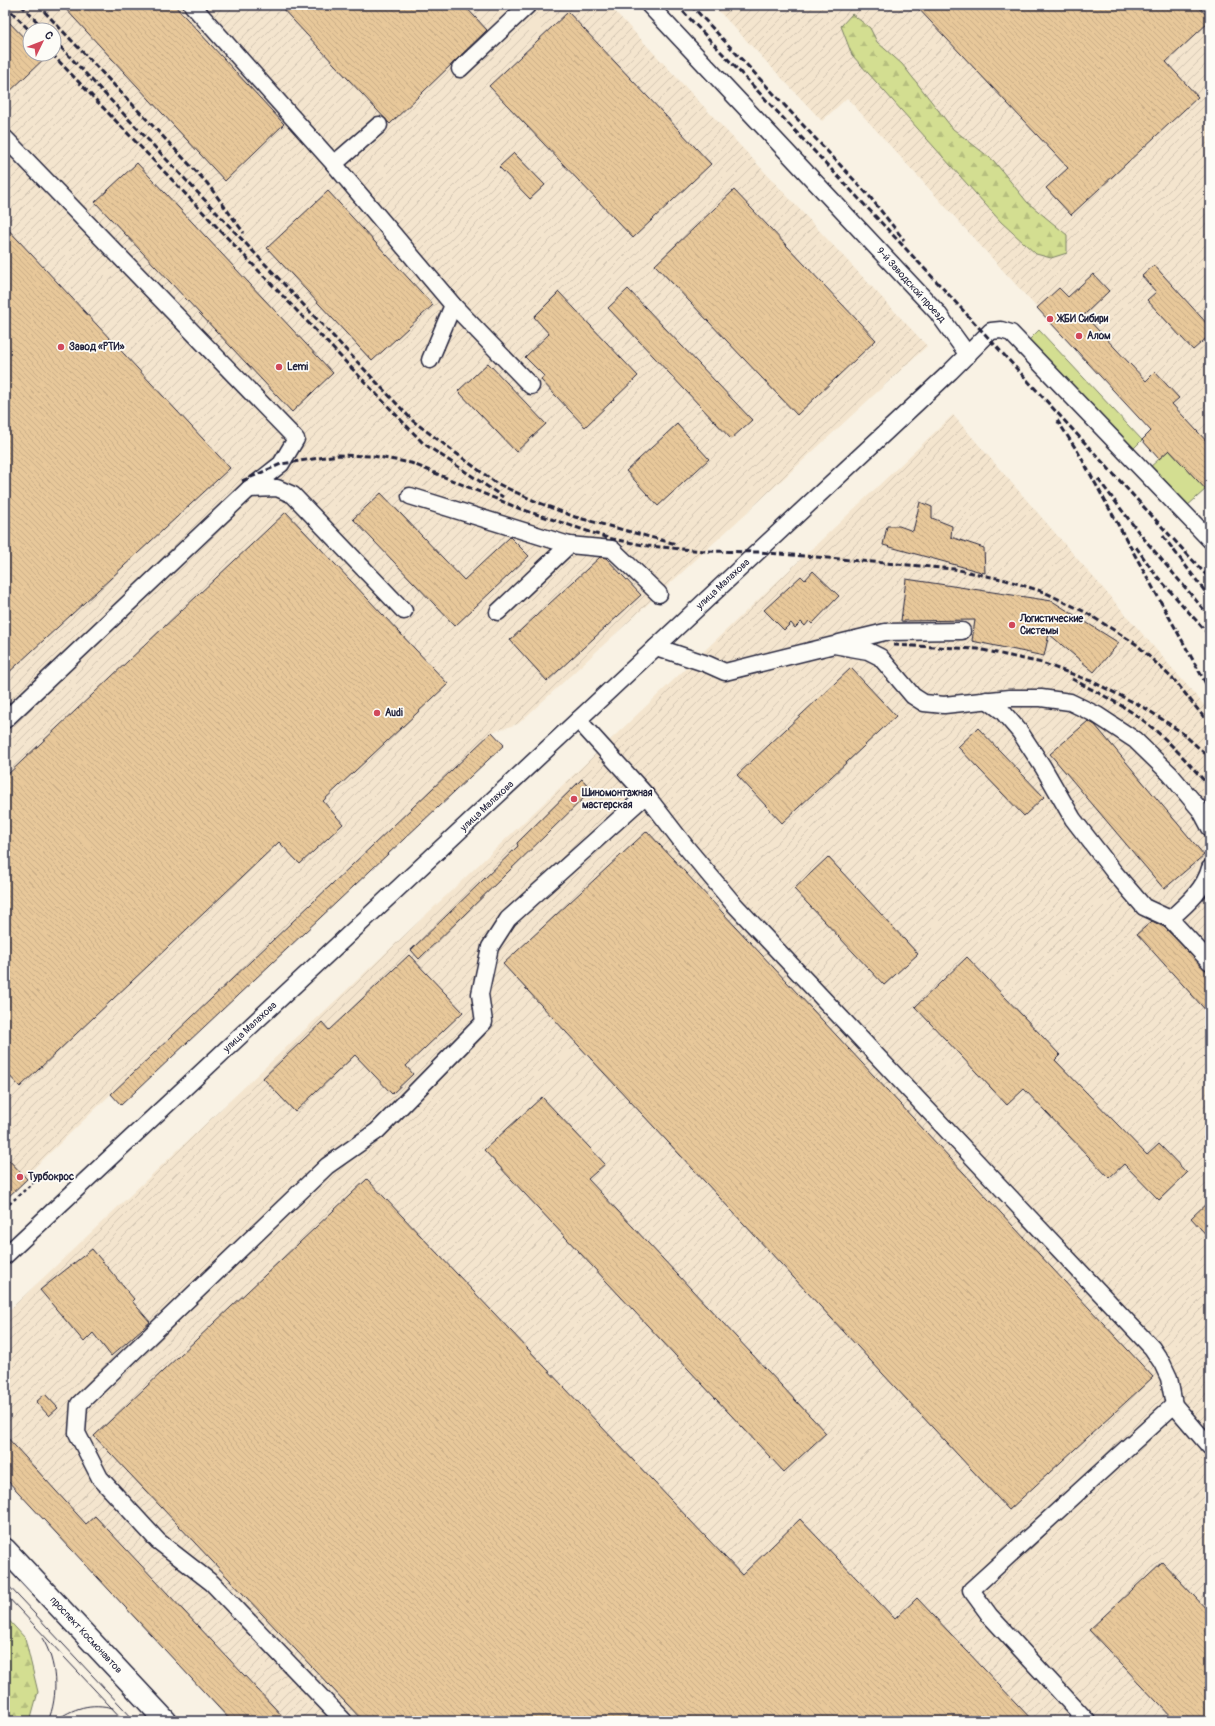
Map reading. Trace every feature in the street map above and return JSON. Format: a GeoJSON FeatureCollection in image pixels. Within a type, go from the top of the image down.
{"type":"FeatureCollection","features":[{"type":"Feature","properties":{"kind":"main road","name":"проспект Космонавтов"},"geometry":{"type":"LineString","coordinates":[[5,1549],[166,1721]]}},
{"type":"Feature","properties":{"kind":"street"},"geometry":{"type":"LineString","coordinates":[[192,5],[334,164],[453,305],[531,386]]}},
{"type":"Feature","properties":{"kind":"street"},"geometry":{"type":"LineString","coordinates":[[460,69],[528,5]]}},
{"type":"Feature","properties":{"kind":"street","name":"9-й Заводской проезд"},"geometry":{"type":"LineString","coordinates":[[649,5],[937,312],[968,354]]}},
{"type":"Feature","properties":{"kind":"street"},"geometry":{"type":"LineString","coordinates":[[334,164],[379,125]]}},
{"type":"Feature","properties":{"kind":"street"},"geometry":{"type":"LineString","coordinates":[[5,138],[296,439],[281,464],[249,490],[5,720]]}},
{"type":"Feature","properties":{"kind":"street"},"geometry":{"type":"LineString","coordinates":[[430,360],[453,305]]}},
{"type":"Feature","properties":{"kind":"street"},"geometry":{"type":"LineString","coordinates":[[968,354],[991,330],[1001,330],[1011,333],[1210,540]]}},
{"type":"Feature","properties":{"kind":"street","name":"улица Малахова"},"geometry":{"type":"LineString","coordinates":[[5,1256],[968,354]]}},
{"type":"Feature","properties":{"kind":"street"},"geometry":{"type":"LineString","coordinates":[[249,490],[276,488],[293,495],[404,611]]}},
{"type":"Feature","properties":{"kind":"street"},"geometry":{"type":"LineString","coordinates":[[410,496],[569,545],[612,549],[659,594]]}},
{"type":"Feature","properties":{"kind":"street"},"geometry":{"type":"LineString","coordinates":[[498,612],[569,545]]}},
{"type":"Feature","properties":{"kind":"street"},"geometry":{"type":"LineString","coordinates":[[656,647],[725,672],[885,632],[962,631]]}},
{"type":"Feature","properties":{"kind":"street"},"geometry":{"type":"LineString","coordinates":[[834,645],[868,651],[880,658],[913,696],[924,703],[944,705],[1010,698],[1041,698],[1070,702],[1097,715],[1135,740],[1170,774],[1200,811],[1210,828]]}},
{"type":"Feature","properties":{"kind":"street"},"geometry":{"type":"LineString","coordinates":[[987,700],[1002,711],[1020,732],[1043,767],[1073,820],[1114,872],[1144,907],[1170,919],[1210,962]]}},
{"type":"Feature","properties":{"kind":"street"},"geometry":{"type":"LineString","coordinates":[[578,720],[646,795],[686,847],[732,902],[1152,1348],[1162,1363],[1169,1378],[1174,1405],[1210,1446]]}},
{"type":"Feature","properties":{"kind":"street"},"geometry":{"type":"LineString","coordinates":[[344,1721],[212,1583],[158,1541],[100,1478],[77,1433],[80,1404],[327,1166],[377,1130],[484,1022],[480,994],[490,947],[508,919],[646,795]]}},
{"type":"Feature","properties":{"kind":"street"},"geometry":{"type":"LineString","coordinates":[[1170,919],[1189,903],[1208,876],[1210,868]]}},
{"type":"Feature","properties":{"kind":"street"},"geometry":{"type":"LineString","coordinates":[[1087,1721],[990,1616],[971,1590],[1174,1405]]}},
{"type":"Feature","properties":{"kind":"path"},"geometry":{"type":"LineString","coordinates":[[5,1208],[38,1178]]}},
{"type":"Feature","properties":{"kind":"shaded area"},"geometry":{"type":"Polygon","coordinates":[[[5,5],[609,5],[927,346],[518,724],[492,732],[5,1196],[5,5]]]}},
{"type":"Feature","properties":{"kind":"shaded area"},"geometry":{"type":"Polygon","coordinates":[[[713,5],[1210,5],[1210,494],[1037,308],[847,98],[822,121],[713,5]]]}},
{"type":"Feature","properties":{"kind":"shaded area"},"geometry":{"type":"Polygon","coordinates":[[[953,415],[1210,712],[1210,1721],[231,1721],[5,1478],[5,1314],[953,415]]]}},
{"type":"Feature","properties":{"kind":"green space"},"geometry":{"type":"Polygon","coordinates":[[[852,14],[870,28],[877,42],[902,64],[953,129],[994,161],[1027,202],[1067,235],[1067,253],[1051,258],[1036,254],[1001,222],[852,55],[841,26],[852,14]]]}},
{"type":"Feature","properties":{"kind":"green space"},"geometry":{"type":"Polygon","coordinates":[[[1039,330],[1142,440],[1131,451],[1028,341],[1039,330]]]}},
{"type":"Feature","properties":{"kind":"green space"},"geometry":{"type":"Polygon","coordinates":[[[1169,450],[1206,489],[1186,507],[1149,468],[1169,450]]]}},
{"type":"Feature","properties":{"kind":"green space"},"geometry":{"type":"Polygon","coordinates":[[[5,1616],[25,1638],[38,1692],[30,1721],[5,1721],[5,1616]]]}},
{"type":"Feature","properties":{"kind":"building"},"geometry":{"type":"Polygon","coordinates":[[[62,5],[174,5],[284,124],[225,181],[62,5]]]}},
{"type":"Feature","properties":{"kind":"building"},"geometry":{"type":"Polygon","coordinates":[[[279,5],[464,5],[487,30],[390,124],[279,5]]]}},
{"type":"Feature","properties":{"kind":"building"},"geometry":{"type":"Polygon","coordinates":[[[915,5],[1197,5],[1210,19],[1210,21],[1166,62],[1198,97],[1071,215],[1046,188],[1068,168],[915,5]]]}},
{"type":"Feature","properties":{"kind":"building"},"geometry":{"type":"Polygon","coordinates":[[[568,12],[711,164],[633,238],[489,86],[568,12]]]}},
{"type":"Feature","properties":{"kind":"building"},"geometry":{"type":"Polygon","coordinates":[[[5,18],[22,36],[22,62],[41,62],[5,96],[5,18]]]}},
{"type":"Feature","properties":{"kind":"building"},"geometry":{"type":"Polygon","coordinates":[[[514,153],[545,185],[530,199],[499,167],[514,153]]]}},
{"type":"Feature","properties":{"kind":"building"},"geometry":{"type":"Polygon","coordinates":[[[137,163],[333,373],[292,412],[95,202],[137,163]]]}},
{"type":"Feature","properties":{"kind":"building"},"geometry":{"type":"Polygon","coordinates":[[[734,190],[876,340],[797,415],[655,265],[734,190]]]}},
{"type":"Feature","properties":{"kind":"building"},"geometry":{"type":"Polygon","coordinates":[[[328,191],[433,305],[372,361],[267,248],[328,191]]]}},
{"type":"Feature","properties":{"kind":"building","name":"Завод «РТИ»"},"geometry":{"type":"Polygon","coordinates":[[[5,226],[230,468],[5,676],[5,226]]]}},
{"type":"Feature","properties":{"kind":"building"},"geometry":{"type":"Polygon","coordinates":[[[1154,265],[1210,327],[1210,335],[1193,350],[1147,300],[1156,292],[1142,276],[1154,265]]]}},
{"type":"Feature","properties":{"kind":"building"},"geometry":{"type":"Polygon","coordinates":[[[1093,274],[1109,291],[1084,315],[1146,381],[1155,372],[1179,398],[1172,404],[1210,445],[1210,494],[1169,450],[1159,459],[1142,440],[1151,431],[1037,308],[1059,288],[1068,297],[1093,274]]]}},
{"type":"Feature","properties":{"kind":"building"},"geometry":{"type":"Polygon","coordinates":[[[628,289],[752,420],[731,439],[608,308],[628,289]]]}},
{"type":"Feature","properties":{"kind":"building"},"geometry":{"type":"Polygon","coordinates":[[[559,292],[638,376],[585,427],[541,380],[544,376],[525,357],[549,334],[534,317],[559,292]]]}},
{"type":"Feature","properties":{"kind":"building"},"geometry":{"type":"Polygon","coordinates":[[[488,363],[546,424],[516,452],[458,391],[488,363]]]}},
{"type":"Feature","properties":{"kind":"building"},"geometry":{"type":"Polygon","coordinates":[[[677,424],[709,459],[658,506],[626,471],[677,424]]]}},
{"type":"Feature","properties":{"kind":"building"},"geometry":{"type":"Polygon","coordinates":[[[381,493],[464,580],[510,537],[529,556],[455,626],[353,519],[381,493]]]}},
{"type":"Feature","properties":{"kind":"building"},"geometry":{"type":"Polygon","coordinates":[[[920,502],[932,507],[932,518],[952,526],[951,537],[984,548],[985,573],[883,545],[887,526],[899,526],[913,531],[920,502]]]}},
{"type":"Feature","properties":{"kind":"building"},"geometry":{"type":"Polygon","coordinates":[[[286,512],[448,684],[323,801],[343,824],[300,864],[279,842],[20,1087],[5,1071],[5,777],[286,512]]]}},
{"type":"Feature","properties":{"kind":"building"},"geometry":{"type":"Polygon","coordinates":[[[600,557],[606,558],[641,595],[547,681],[510,640],[600,557]]]}},
{"type":"Feature","properties":{"kind":"building"},"geometry":{"type":"Polygon","coordinates":[[[813,571],[839,596],[812,624],[809,621],[805,626],[801,622],[795,628],[791,623],[784,630],[764,610],[801,576],[805,580],[813,571]]]}},
{"type":"Feature","properties":{"kind":"building"},"geometry":{"type":"Polygon","coordinates":[[[906,579],[1052,601],[1119,643],[1094,672],[1049,634],[1044,656],[972,641],[975,620],[901,621],[906,579]]]}},
{"type":"Feature","properties":{"kind":"building"},"geometry":{"type":"Polygon","coordinates":[[[851,668],[896,716],[782,823],[737,775],[851,668]]]}},
{"type":"Feature","properties":{"kind":"building"},"geometry":{"type":"Polygon","coordinates":[[[1088,721],[1095,725],[1204,855],[1164,889],[1050,754],[1088,721]]]}},
{"type":"Feature","properties":{"kind":"building"},"geometry":{"type":"Polygon","coordinates":[[[978,728],[1044,797],[1024,816],[958,747],[978,728]]]}},
{"type":"Feature","properties":{"kind":"building"},"geometry":{"type":"Polygon","coordinates":[[[492,732],[504,745],[121,1105],[111,1094],[492,732]]]}},
{"type":"Feature","properties":{"kind":"building"},"geometry":{"type":"Polygon","coordinates":[[[582,779],[592,790],[419,959],[411,950],[518,846],[517,843],[582,779]]]}},
{"type":"Feature","properties":{"kind":"building"},"geometry":{"type":"Polygon","coordinates":[[[647,831],[1153,1377],[1009,1510],[503,964],[647,831]]]}},
{"type":"Feature","properties":{"kind":"building"},"geometry":{"type":"Polygon","coordinates":[[[828,857],[918,954],[884,985],[794,889],[828,857]]]}},
{"type":"Feature","properties":{"kind":"building"},"geometry":{"type":"Polygon","coordinates":[[[1152,921],[1164,927],[1210,974],[1210,1015],[1137,934],[1152,921]]]}},
{"type":"Feature","properties":{"kind":"building"},"geometry":{"type":"Polygon","coordinates":[[[409,955],[463,1012],[406,1066],[413,1074],[392,1094],[355,1055],[295,1112],[263,1078],[322,1022],[329,1030],[409,955]]]}},
{"type":"Feature","properties":{"kind":"building"},"geometry":{"type":"Polygon","coordinates":[[[967,957],[1060,1055],[1055,1060],[1147,1155],[1159,1144],[1187,1173],[1159,1200],[1124,1164],[1109,1178],[1024,1089],[1007,1105],[915,1007],[967,957]]]}},
{"type":"Feature","properties":{"kind":"building"},"geometry":{"type":"Polygon","coordinates":[[[542,1097],[605,1164],[588,1179],[826,1433],[784,1472],[484,1150],[542,1097]]]}},
{"type":"Feature","properties":{"kind":"building"},"geometry":{"type":"Polygon","coordinates":[[[5,1156],[27,1179],[5,1200],[5,1156]]]}},
{"type":"Feature","properties":{"kind":"building"},"geometry":{"type":"Polygon","coordinates":[[[367,1179],[742,1575],[800,1519],[895,1619],[917,1598],[1033,1721],[363,1721],[94,1436],[367,1179]]]}},
{"type":"Feature","properties":{"kind":"building"},"geometry":{"type":"Polygon","coordinates":[[[1210,1200],[1210,1239],[1191,1218],[1210,1200]]]}},
{"type":"Feature","properties":{"kind":"building"},"geometry":{"type":"Polygon","coordinates":[[[92,1249],[134,1299],[132,1301],[150,1322],[111,1356],[93,1333],[84,1342],[40,1290],[92,1249]]]}},
{"type":"Feature","properties":{"kind":"building"},"geometry":{"type":"Polygon","coordinates":[[[45,1394],[58,1408],[49,1416],[36,1402],[45,1394]]]}},
{"type":"Feature","properties":{"kind":"building"},"geometry":{"type":"Polygon","coordinates":[[[5,1435],[86,1524],[95,1516],[287,1721],[231,1721],[5,1478],[5,1435]]]}},
{"type":"Feature","properties":{"kind":"building"},"geometry":{"type":"Polygon","coordinates":[[[1162,1562],[1210,1613],[1210,1721],[1175,1721],[1089,1630],[1162,1562]]]}},
{"type":"Feature","properties":{"kind":"tram line"},"geometry":{"type":"LineString","coordinates":[[5,1582],[135,1721]]}},
{"type":"Feature","properties":{"kind":"tram line"},"geometry":{"type":"LineString","coordinates":[[5,1594],[124,1721]]}},
{"type":"Feature","properties":{"kind":"tram line"},"geometry":{"type":"LineString","coordinates":[[42,1638],[51,1657],[55,1679],[54,1701],[48,1721]]}},
{"type":"Feature","properties":{"kind":"tram line"},"geometry":{"type":"LineString","coordinates":[[55,1721],[62,1716],[82,1707],[105,1706],[113,1708]]}},
{"type":"Feature","properties":{"kind":"railway"},"geometry":{"type":"LineString","coordinates":[[5,5],[22,23]]}},
{"type":"Feature","properties":{"kind":"railway"},"geometry":{"type":"LineString","coordinates":[[21,5],[37,22]]}},
{"type":"Feature","properties":{"kind":"railway"},"geometry":{"type":"LineString","coordinates":[[38,5],[207,183],[244,233]]}},
{"type":"Feature","properties":{"kind":"railway"},"geometry":{"type":"LineString","coordinates":[[677,5],[937,282],[1210,579]]}},
{"type":"Feature","properties":{"kind":"railway"},"geometry":{"type":"LineString","coordinates":[[691,5],[870,197],[904,240]]}},
{"type":"Feature","properties":{"kind":"railway"},"geometry":{"type":"LineString","coordinates":[[62,48],[413,421],[496,483],[537,502],[575,517],[676,544]]}},
{"type":"Feature","properties":{"kind":"railway"},"geometry":{"type":"LineString","coordinates":[[60,62],[423,443],[503,497]]}},
{"type":"Feature","properties":{"kind":"railway"},"geometry":{"type":"LineString","coordinates":[[1057,420],[1078,452],[1210,691]]}},
{"type":"Feature","properties":{"kind":"railway"},"geometry":{"type":"LineString","coordinates":[[242,481],[281,464],[338,455],[373,456],[411,463],[518,508],[608,538],[648,546],[705,551],[758,552],[954,569],[1006,580],[1044,592],[1085,612],[1136,644],[1176,682],[1210,725]]}},
{"type":"Feature","properties":{"kind":"railway"},"geometry":{"type":"LineString","coordinates":[[1098,479],[1140,534],[1210,617]]}},
{"type":"Feature","properties":{"kind":"railway"},"geometry":{"type":"LineString","coordinates":[[1163,536],[1210,598]]}},
{"type":"Feature","properties":{"kind":"railway"},"geometry":{"type":"LineString","coordinates":[[1136,547],[1155,574],[1210,636]]}},
{"type":"Feature","properties":{"kind":"railway"},"geometry":{"type":"LineString","coordinates":[[893,645],[978,649],[1042,663],[1091,681],[1145,708],[1181,732],[1210,758]]}},
{"type":"Feature","properties":{"kind":"railway"},"geometry":{"type":"LineString","coordinates":[[1072,679],[1118,704],[1153,728],[1210,787]]}},
{"type":"Feature","properties":{"kind":"place","name":"ЖБИ Сибири"},"geometry":{"type":"Point","coordinates":[1050,319]}},
{"type":"Feature","properties":{"kind":"place","name":"Алом"},"geometry":{"type":"Point","coordinates":[1079,336]}},
{"type":"Feature","properties":{"kind":"place","name":"Завод «РТИ»"},"geometry":{"type":"Point","coordinates":[61,347]}},
{"type":"Feature","properties":{"kind":"place","name":"Lemi"},"geometry":{"type":"Point","coordinates":[279,367]}},
{"type":"Feature","properties":{"kind":"place","name":"Логистические Системы"},"geometry":{"type":"Point","coordinates":[1012,625]}},
{"type":"Feature","properties":{"kind":"place","name":"Audi"},"geometry":{"type":"Point","coordinates":[377,713]}},
{"type":"Feature","properties":{"kind":"place","name":"Шиномонтажная мастерская"},"geometry":{"type":"Point","coordinates":[574,799]}},
{"type":"Feature","properties":{"kind":"place","name":"Турбокрос"},"geometry":{"type":"Point","coordinates":[20,1177]}}]}
